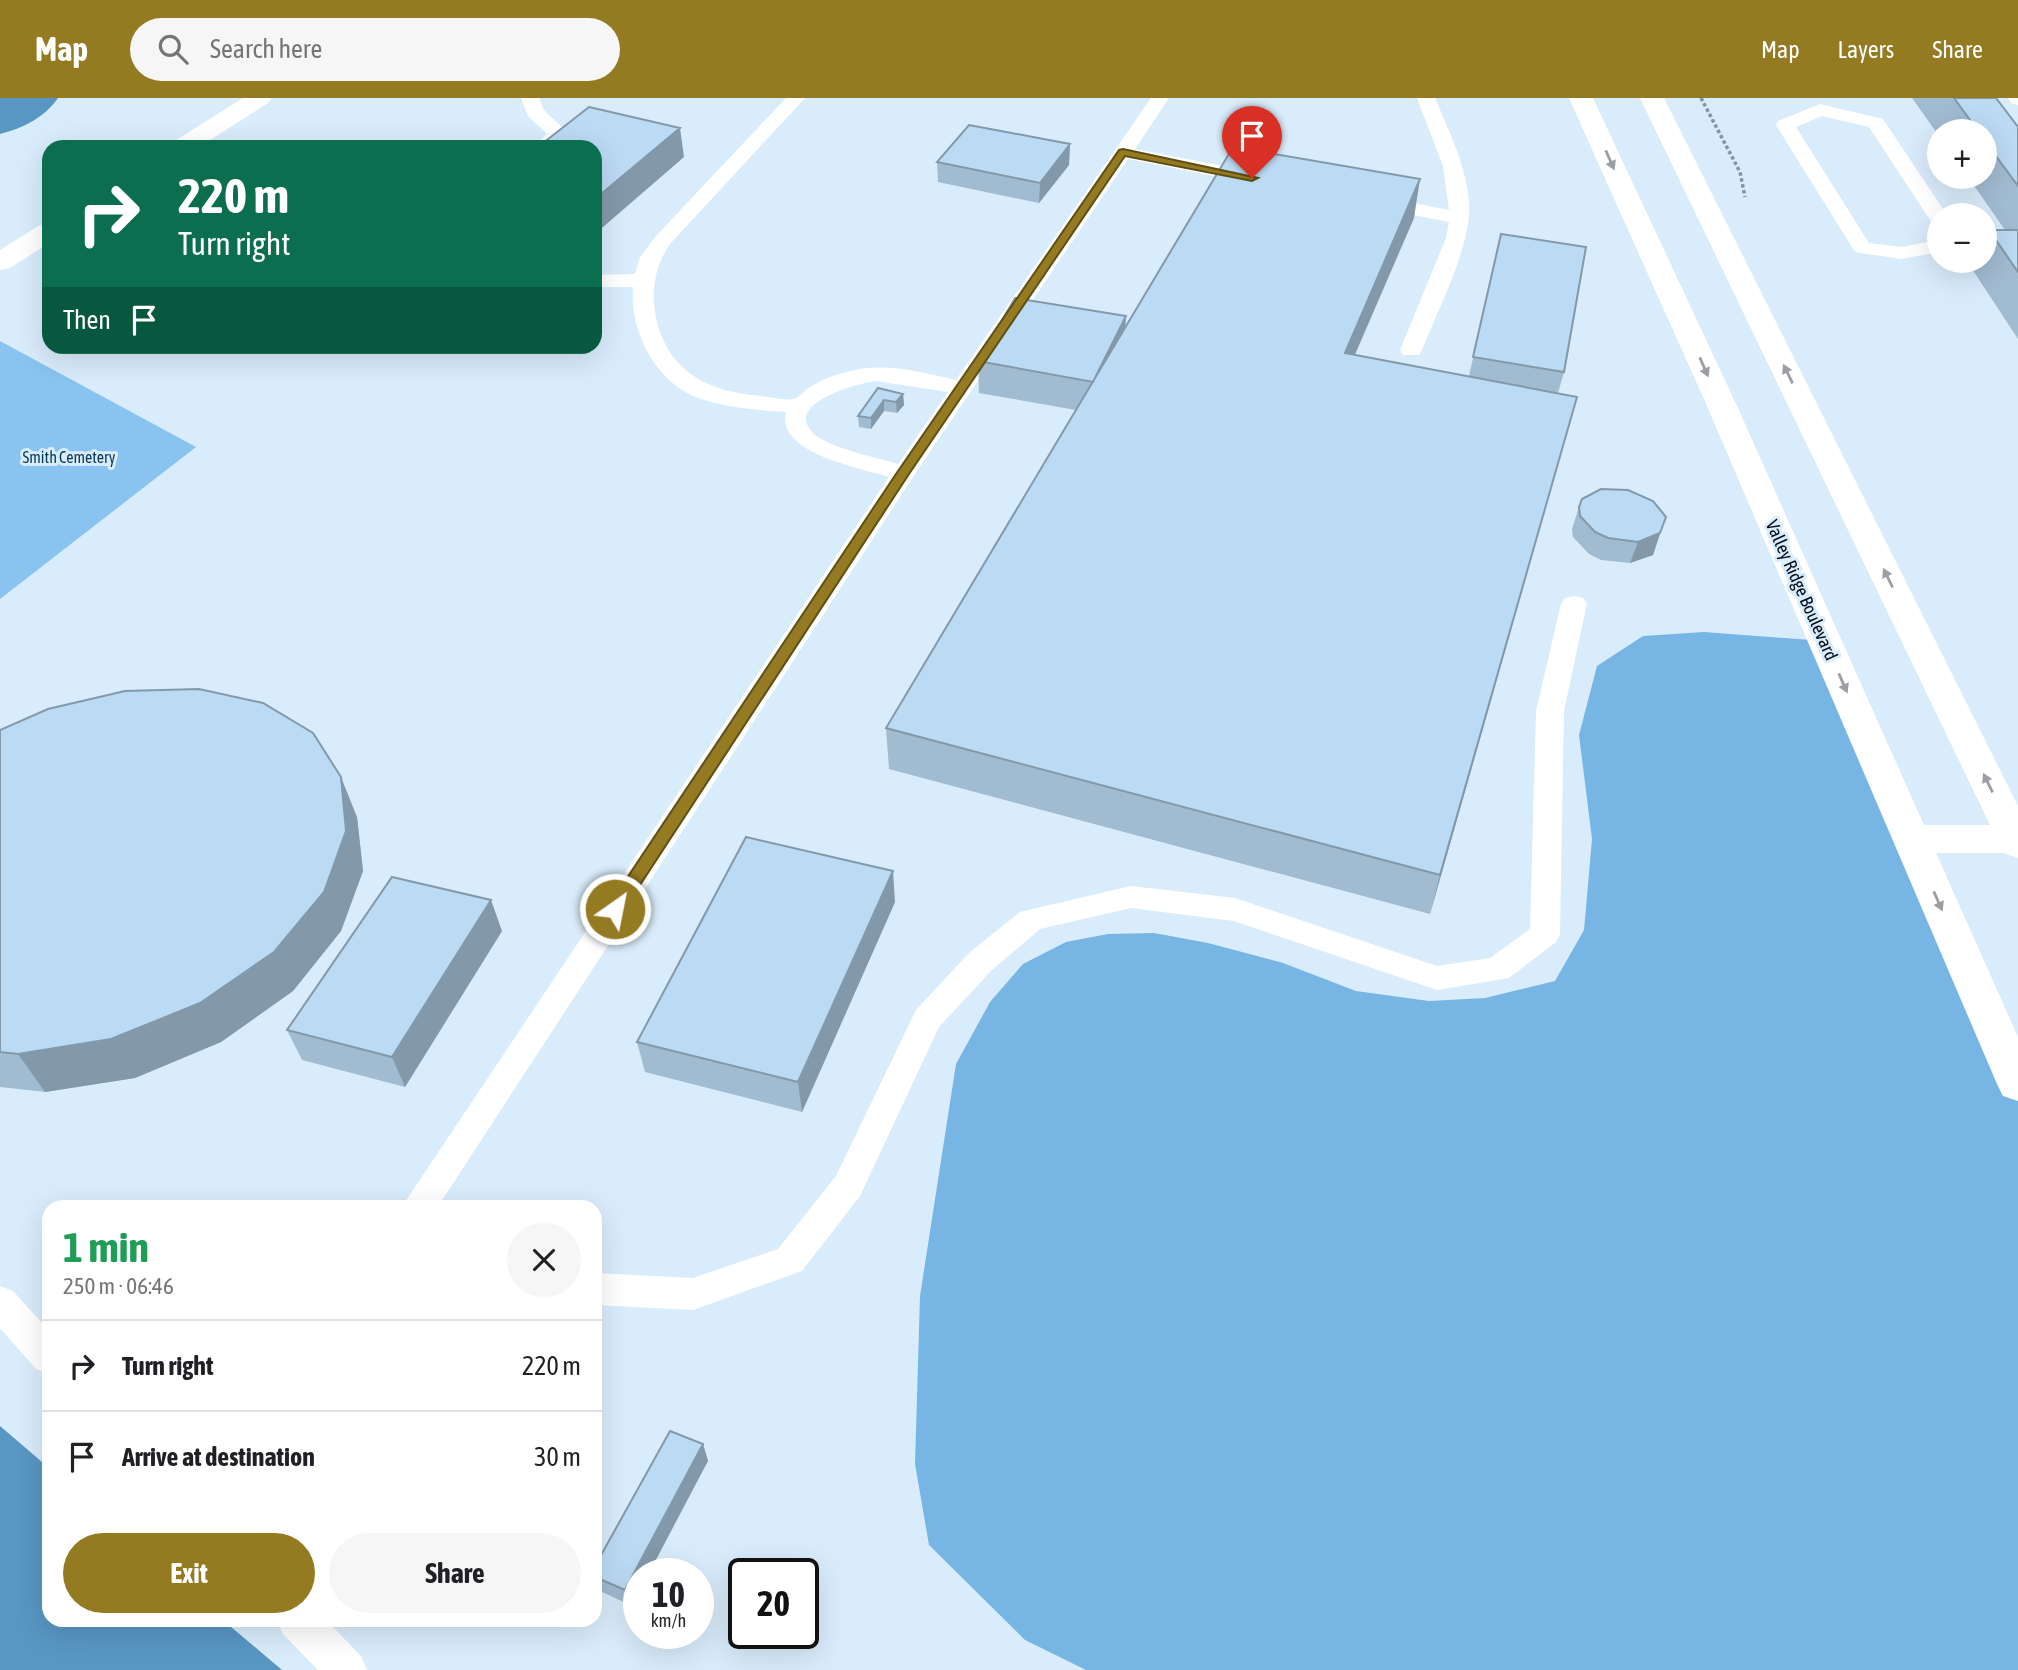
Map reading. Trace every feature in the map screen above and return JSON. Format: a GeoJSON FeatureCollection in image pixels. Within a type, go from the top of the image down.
{"type":"FeatureCollection","features":[{"type":"Feature","properties":{"kind":"main road"},"geometry":{"type":"LineString","coordinates":[[193,140],[260,98]]}},
{"type":"Feature","properties":{"kind":"main road","name":"Valley Ridge Boulevard"},"geometry":{"type":"LineString","coordinates":[[1581,98],[1721,406],[2018,1084]]}},
{"type":"Feature","properties":{"kind":"main road"},"geometry":{"type":"LineString","coordinates":[[1652,98],[2017,842],[1911,839]]}},
{"type":"Feature","properties":{"kind":"main road"},"geometry":{"type":"LineString","coordinates":[[0,262],[42,235]]}},
{"type":"Feature","properties":{"kind":"lane"},"geometry":{"type":"LineString","coordinates":[[530,98],[535,112],[559,134],[551,140]]}},
{"type":"Feature","properties":{"kind":"lane"},"geometry":{"type":"LineString","coordinates":[[796,98],[663,240],[646,264],[641,300],[649,336],[676,370],[698,389],[723,397],[799,407]]}},
{"type":"Feature","properties":{"kind":"lane"},"geometry":{"type":"LineString","coordinates":[[423,1200],[902,474],[1160,98]]}},
{"type":"Feature","properties":{"kind":"lane"},"geometry":{"type":"LineString","coordinates":[[1411,349],[1456,238],[1460,218],[1456,179],[1426,98]]}},
{"type":"Feature","properties":{"kind":"lane"},"geometry":{"type":"LineString","coordinates":[[1927,248],[1901,253],[1862,248],[1785,125],[1816,104],[1875,124],[1928,203]]}},
{"type":"Feature","properties":{"kind":"lane"},"geometry":{"type":"LineString","coordinates":[[1123,152],[1285,184]]}},
{"type":"Feature","properties":{"kind":"lane"},"geometry":{"type":"LineString","coordinates":[[1352,197],[1460,218]]}},
{"type":"Feature","properties":{"kind":"lane"},"geometry":{"type":"LineString","coordinates":[[602,281],[644,280]]}},
{"type":"Feature","properties":{"kind":"lane"},"geometry":{"type":"LineString","coordinates":[[902,474],[816,446],[801,435],[795,422],[799,407],[814,392],[834,381],[859,375],[890,373],[961,388]]}},
{"type":"Feature","properties":{"kind":"lane"},"geometry":{"type":"LineString","coordinates":[[602,1289],[693,1294],[790,1260],[848,1186],[928,1019],[980,962],[1031,920],[1131,897],[1236,910],[1437,978],[1498,969],[1545,934],[1550,711],[1574,604]]}},
{"type":"Feature","properties":{"kind":"lane"},"geometry":{"type":"LineString","coordinates":[[0,1302],[42,1349]]}},
{"type":"Feature","properties":{"kind":"lane"},"geometry":{"type":"LineString","coordinates":[[304,1627],[347,1670]]}},
{"type":"Feature","properties":{"kind":"green space","name":"Smith Cemetery"},"geometry":{"type":"Polygon","coordinates":[[[0,341],[196,447],[0,599],[0,341]]]}},
{"type":"Feature","properties":{"kind":"shaded area"},"geometry":{"type":"Polygon","coordinates":[[[1704,632],[1824,641],[2018,1084],[2018,1670],[1086,1670],[1025,1640],[929,1545],[915,1464],[920,1296],[956,1064],[990,1002],[1023,964],[1066,942],[1108,934],[1154,933],[1208,943],[1283,963],[1356,991],[1429,1001],[1485,998],[1555,981],[1584,930],[1592,839],[1579,735],[1597,666],[1643,636],[1704,632]]]}},
{"type":"Feature","properties":{"kind":"shaded area"},"geometry":{"type":"Polygon","coordinates":[[[0,1426],[42,1462],[42,1627],[231,1627],[282,1670],[0,1670],[0,1426]]]}},
{"type":"Feature","properties":{"kind":"building"},"geometry":{"type":"Polygon","coordinates":[[[1954,98],[1996,98],[2018,127],[2018,186],[1997,158],[1997,119],[1969,119],[1954,98]]]}},
{"type":"Feature","properties":{"kind":"building"},"geometry":{"type":"Polygon","coordinates":[[[589,107],[680,128],[602,193],[602,140],[547,140],[589,107]]]}},
{"type":"Feature","properties":{"kind":"building"},"geometry":{"type":"Polygon","coordinates":[[[969,125],[1070,144],[1040,183],[937,162],[969,125]]]}},
{"type":"Feature","properties":{"kind":"building"},"geometry":{"type":"Polygon","coordinates":[[[1233,147],[1420,179],[1345,353],[1577,397],[1440,875],[886,728],[1233,147]]]}},
{"type":"Feature","properties":{"kind":"building"},"geometry":{"type":"Polygon","coordinates":[[[1997,230],[2018,230],[2018,272],[1997,242],[1997,230]]]}},
{"type":"Feature","properties":{"kind":"building"},"geometry":{"type":"Polygon","coordinates":[[[1501,234],[1586,247],[1564,372],[1473,357],[1501,234]]]}},
{"type":"Feature","properties":{"kind":"building"},"geometry":{"type":"Polygon","coordinates":[[[1015,298],[1126,316],[1093,382],[978,361],[1015,298]]]}},
{"type":"Feature","properties":{"kind":"building"},"geometry":{"type":"Polygon","coordinates":[[[878,388],[903,394],[896,402],[884,400],[871,418],[858,416],[878,388]]]}},
{"type":"Feature","properties":{"kind":"building"},"geometry":{"type":"Polygon","coordinates":[[[1601,489],[1628,490],[1653,501],[1666,517],[1660,533],[1638,542],[1608,538],[1595,532],[1580,516],[1579,507],[1582,499],[1601,489]]]}},
{"type":"Feature","properties":{"kind":"building"},"geometry":{"type":"Polygon","coordinates":[[[199,689],[263,703],[313,733],[341,777],[346,831],[324,892],[274,952],[200,1003],[111,1039],[18,1054],[0,1052],[0,730],[48,709],[125,691],[199,689]]]}},
{"type":"Feature","properties":{"kind":"building"},"geometry":{"type":"Polygon","coordinates":[[[746,837],[893,871],[798,1082],[637,1042],[746,837]]]}},
{"type":"Feature","properties":{"kind":"building"},"geometry":{"type":"Polygon","coordinates":[[[392,877],[491,900],[392,1057],[287,1030],[392,877]]]}},
{"type":"Feature","properties":{"kind":"building"},"geometry":{"type":"Polygon","coordinates":[[[670,1431],[703,1444],[642,1558],[623,1558],[623,1589],[602,1580],[602,1553],[670,1431]]]}},
{"type":"Feature","properties":{"kind":"waterway"},"geometry":{"type":"LineString","coordinates":[[0,117],[30,98]]}},
{"type":"Feature","properties":{"kind":"route"},"geometry":{"type":"LineString","coordinates":[[615,909],[902,474],[1123,152],[1252,178]]}}]}
